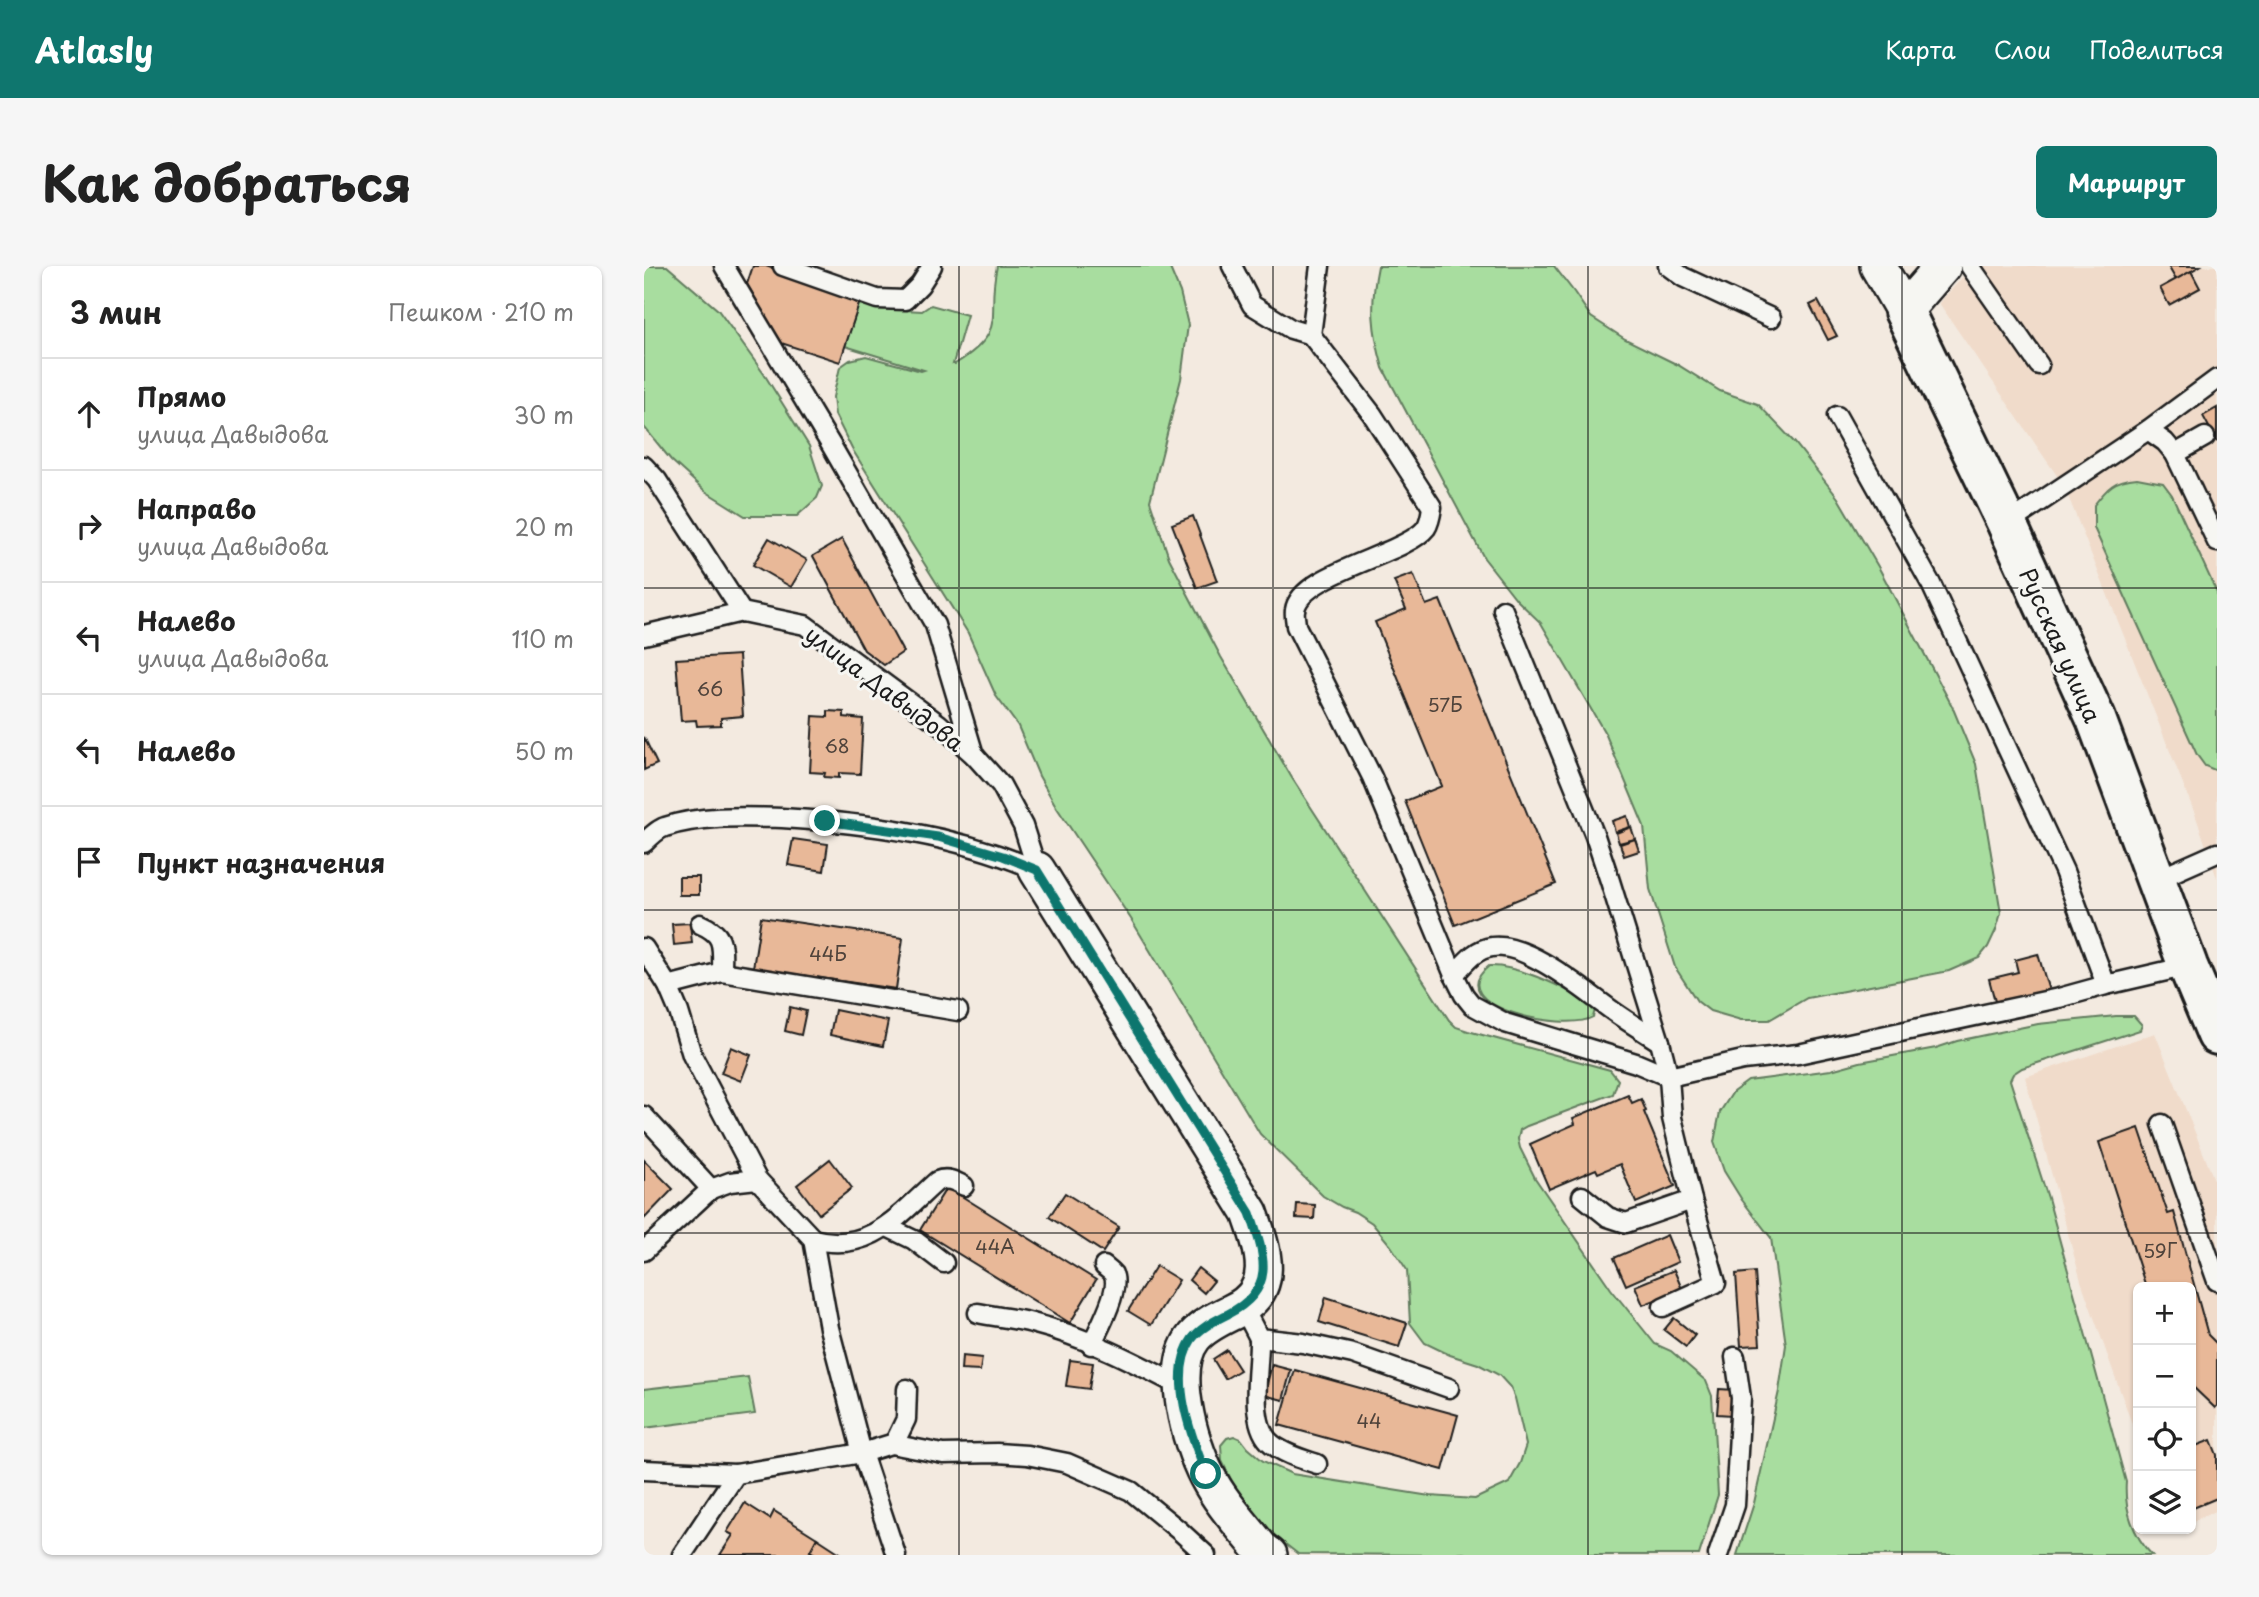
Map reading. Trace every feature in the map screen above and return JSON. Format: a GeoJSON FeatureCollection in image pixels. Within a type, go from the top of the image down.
{"type":"FeatureCollection","features":[{"type":"Feature","properties":{"kind":"street","name":"Русская улица"},"geometry":{"type":"LineString","coordinates":[[1878,266],[1904,311],[2007,524],[2096,719],[2217,1035]]}},
{"type":"Feature","properties":{"kind":"street"},"geometry":{"type":"LineString","coordinates":[[1904,311],[1943,266]]}},
{"type":"Feature","properties":{"kind":"street","name":"улица Давыдова"},"geometry":{"type":"LineString","coordinates":[[1037,870],[1250,1213],[1263,1251],[1263,1266],[1256,1294],[1243,1307]]}},
{"type":"Feature","properties":{"kind":"street"},"geometry":{"type":"LineString","coordinates":[[1243,1307],[1203,1328],[1193,1338],[1183,1364],[1182,1387],[1186,1416],[1206,1474],[1222,1501],[1269,1555]]}},
{"type":"Feature","properties":{"kind":"lane"},"geometry":{"type":"LineString","coordinates":[[724,266],[935,625],[974,755]]}},
{"type":"Feature","properties":{"kind":"lane"},"geometry":{"type":"LineString","coordinates":[[783,266],[877,299],[905,300],[920,285],[932,266]]}},
{"type":"Feature","properties":{"kind":"lane"},"geometry":{"type":"LineString","coordinates":[[1233,266],[1252,305],[1292,329],[1311,335],[1372,414],[1432,507],[1428,526],[1416,537],[1341,570],[1304,593],[1295,608],[1296,626],[1372,777],[1454,975],[1472,1005],[1505,1023],[1636,1063],[1669,1077],[1743,1060],[1798,1054],[2046,1001],[2189,967]]}},
{"type":"Feature","properties":{"kind":"lane"},"geometry":{"type":"LineString","coordinates":[[1311,335],[1320,266]]}},
{"type":"Feature","properties":{"kind":"lane"},"geometry":{"type":"LineString","coordinates":[[1668,266],[1683,277],[1771,318]]}},
{"type":"Feature","properties":{"kind":"lane"},"geometry":{"type":"LineString","coordinates":[[1970,266],[2039,365]]}},
{"type":"Feature","properties":{"kind":"lane"},"geometry":{"type":"LineString","coordinates":[[2007,524],[2148,430],[2217,379]]}},
{"type":"Feature","properties":{"kind":"lane"},"geometry":{"type":"LineString","coordinates":[[1837,416],[1931,584],[2064,871],[2106,985]]}},
{"type":"Feature","properties":{"kind":"lane"},"geometry":{"type":"LineString","coordinates":[[2148,430],[2175,453],[2217,542]]}},
{"type":"Feature","properties":{"kind":"lane"},"geometry":{"type":"LineString","coordinates":[[2175,453],[2205,437]]}},
{"type":"Feature","properties":{"kind":"lane"},"geometry":{"type":"LineString","coordinates":[[644,466],[657,480],[742,612],[644,635]]}},
{"type":"Feature","properties":{"kind":"lane"},"geometry":{"type":"LineString","coordinates":[[1503,610],[1595,836],[1669,1077],[1672,1118],[1716,1283],[1663,1307]]}},
{"type":"Feature","properties":{"kind":"lane","name":"улица Давыдова"},"geometry":{"type":"LineString","coordinates":[[742,612],[805,625],[939,724],[974,755],[1001,785],[1023,826],[1037,870]]}},
{"type":"Feature","properties":{"kind":"lane"},"geometry":{"type":"LineString","coordinates":[[644,843],[663,827],[698,820],[746,817],[825,821],[938,837],[1003,856],[1037,870]]}},
{"type":"Feature","properties":{"kind":"lane"},"geometry":{"type":"LineString","coordinates":[[2156,880],[2217,853]]}},
{"type":"Feature","properties":{"kind":"lane"},"geometry":{"type":"LineString","coordinates":[[700,924],[713,929],[723,944],[722,972]]}},
{"type":"Feature","properties":{"kind":"lane"},"geometry":{"type":"LineString","coordinates":[[1454,975],[1475,952],[1492,947],[1510,948],[1528,955],[1577,983],[1607,1007],[1660,1042]]}},
{"type":"Feature","properties":{"kind":"lane"},"geometry":{"type":"LineString","coordinates":[[644,948],[668,986],[680,1012],[692,1055],[757,1179],[813,1239],[829,1328],[862,1453],[896,1555]]}},
{"type":"Feature","properties":{"kind":"lane"},"geometry":{"type":"LineString","coordinates":[[668,986],[722,972],[958,1011]]}},
{"type":"Feature","properties":{"kind":"lane"},"geometry":{"type":"LineString","coordinates":[[644,1116],[711,1189]]}},
{"type":"Feature","properties":{"kind":"lane"},"geometry":{"type":"LineString","coordinates":[[2162,1124],[2217,1280]]}},
{"type":"Feature","properties":{"kind":"lane"},"geometry":{"type":"LineString","coordinates":[[813,1239],[829,1243],[873,1235],[887,1227],[937,1181],[944,1178],[964,1186]]}},
{"type":"Feature","properties":{"kind":"lane"},"geometry":{"type":"LineString","coordinates":[[644,1251],[711,1189],[730,1182],[757,1179]]}},
{"type":"Feature","properties":{"kind":"lane"},"geometry":{"type":"LineString","coordinates":[[1582,1196],[1608,1217],[1626,1223],[1692,1200]]}},
{"type":"Feature","properties":{"kind":"lane"},"geometry":{"type":"LineString","coordinates":[[887,1227],[914,1240],[944,1263]]}},
{"type":"Feature","properties":{"kind":"lane"},"geometry":{"type":"LineString","coordinates":[[1091,1345],[1115,1283],[1113,1275],[1104,1266]]}},
{"type":"Feature","properties":{"kind":"lane"},"geometry":{"type":"LineString","coordinates":[[1243,1307],[1259,1338],[1256,1400],[1264,1434],[1270,1443],[1282,1450],[1317,1464]]}},
{"type":"Feature","properties":{"kind":"lane"},"geometry":{"type":"LineString","coordinates":[[978,1313],[1032,1323],[1131,1361],[1182,1387]]}},
{"type":"Feature","properties":{"kind":"lane"},"geometry":{"type":"LineString","coordinates":[[1259,1338],[1303,1343],[1353,1354],[1449,1388]]}},
{"type":"Feature","properties":{"kind":"lane"},"geometry":{"type":"LineString","coordinates":[[1718,1555],[1735,1505],[1741,1398],[1735,1357]]}},
{"type":"Feature","properties":{"kind":"lane"},"geometry":{"type":"LineString","coordinates":[[894,1444],[906,1419],[907,1389]]}},
{"type":"Feature","properties":{"kind":"lane"},"geometry":{"type":"LineString","coordinates":[[644,1470],[736,1474],[862,1453],[894,1444],[943,1454],[1027,1455],[1067,1464],[1131,1491],[1206,1555]]}},
{"type":"Feature","properties":{"kind":"lane"},"geometry":{"type":"LineString","coordinates":[[682,1555],[736,1474]]}},
{"type":"Feature","properties":{"kind":"shaded area"},"geometry":{"type":"Polygon","coordinates":[[[1973,266],[2217,266],[2217,878],[2195,814],[2064,486],[1939,303],[1973,266]]]}},
{"type":"Feature","properties":{"kind":"shaded area"},"geometry":{"type":"Polygon","coordinates":[[[2155,1033],[2217,1187],[2217,1510],[2196,1520],[2196,1282],[2133,1282],[2133,1427],[2081,1281],[2025,1077],[2155,1033]]]}},
{"type":"Feature","properties":{"kind":"green space"},"geometry":{"type":"Polygon","coordinates":[[[644,266],[667,266],[718,310],[764,374],[809,446],[822,486],[817,498],[797,516],[745,516],[705,491],[671,460],[644,427],[644,266]]]}},
{"type":"Feature","properties":{"kind":"green space"},"geometry":{"type":"Polygon","coordinates":[[[997,266],[1169,266],[1180,292],[1188,325],[1181,379],[1150,501],[1169,558],[1221,657],[1292,778],[1449,1020],[1456,1027],[1468,1031],[1610,1070],[1618,1080],[1613,1094],[1527,1126],[1520,1130],[1518,1139],[1535,1178],[1611,1289],[1655,1344],[1671,1351],[1706,1381],[1712,1396],[1718,1495],[1699,1555],[1298,1554],[1275,1536],[1238,1494],[1222,1461],[1221,1445],[1227,1438],[1234,1436],[1241,1439],[1263,1461],[1292,1474],[1430,1496],[1475,1499],[1509,1483],[1526,1445],[1515,1398],[1510,1387],[1499,1375],[1425,1343],[1410,1323],[1407,1270],[1372,1223],[1323,1196],[1260,1134],[1131,919],[1057,808],[1039,776],[1018,726],[996,696],[968,633],[852,449],[835,415],[833,397],[840,367],[850,360],[866,356],[924,370],[845,346],[860,301],[886,309],[922,311],[931,305],[967,315],[955,364],[984,341],[990,331],[997,266]]]}},
{"type":"Feature","properties":{"kind":"green space"},"geometry":{"type":"Polygon","coordinates":[[[1378,266],[1554,266],[1591,317],[1625,339],[1678,365],[1720,391],[1758,404],[1795,443],[1838,498],[1880,570],[1952,706],[1976,764],[2001,913],[1988,947],[1979,958],[1949,971],[1807,998],[1769,1020],[1741,1020],[1710,1011],[1697,1001],[1675,967],[1650,889],[1644,826],[1606,735],[1541,623],[1517,600],[1484,558],[1383,368],[1373,317],[1378,266]]]}},
{"type":"Feature","properties":{"kind":"green space"},"geometry":{"type":"Polygon","coordinates":[[[2137,478],[2163,483],[2172,495],[2217,593],[2217,771],[2205,766],[2197,755],[2094,528],[2094,505],[2103,493],[2117,483],[2137,478]]]}},
{"type":"Feature","properties":{"kind":"green space"},"geometry":{"type":"Polygon","coordinates":[[[1489,966],[1530,974],[1560,987],[1595,1010],[1593,1017],[1578,1021],[1558,1021],[1512,1012],[1493,1004],[1480,993],[1478,980],[1489,966]]]}},
{"type":"Feature","properties":{"kind":"green space"},"geometry":{"type":"Polygon","coordinates":[[[2134,1016],[2142,1025],[2140,1030],[2022,1068],[2013,1074],[2010,1080],[2048,1198],[2126,1482],[2133,1534],[2137,1534],[2152,1555],[1737,1555],[1754,1503],[1779,1391],[1786,1345],[1771,1238],[1724,1171],[1714,1142],[1720,1112],[1733,1092],[1748,1081],[1831,1070],[2038,1024],[2134,1016]]]}},
{"type":"Feature","properties":{"kind":"green space"},"geometry":{"type":"Polygon","coordinates":[[[748,1377],[755,1414],[644,1428],[644,1389],[748,1377]]]}},
{"type":"Feature","properties":{"kind":"building"},"geometry":{"type":"Polygon","coordinates":[[[753,266],[766,266],[860,301],[840,362],[781,343],[747,284],[753,266]]]}},
{"type":"Feature","properties":{"kind":"building"},"geometry":{"type":"Polygon","coordinates":[[[2168,266],[2200,266],[2176,280],[2168,266]]]}},
{"type":"Feature","properties":{"kind":"building"},"geometry":{"type":"Polygon","coordinates":[[[2191,271],[2200,288],[2169,305],[2160,288],[2191,271]]]}},
{"type":"Feature","properties":{"kind":"building"},"geometry":{"type":"Polygon","coordinates":[[[1818,301],[1837,336],[1828,340],[1810,305],[1818,301]]]}},
{"type":"Feature","properties":{"kind":"building"},"geometry":{"type":"Polygon","coordinates":[[[2217,408],[2217,442],[2203,416],[2217,408]]]}},
{"type":"Feature","properties":{"kind":"building"},"geometry":{"type":"Polygon","coordinates":[[[1193,516],[1217,581],[1197,588],[1172,524],[1193,516]]]}},
{"type":"Feature","properties":{"kind":"building"},"geometry":{"type":"Polygon","coordinates":[[[769,538],[807,560],[791,587],[753,565],[769,538]]]}},
{"type":"Feature","properties":{"kind":"building"},"geometry":{"type":"Polygon","coordinates":[[[842,539],[903,652],[884,665],[864,650],[813,556],[842,539]]]}},
{"type":"Feature","properties":{"kind":"building"},"geometry":{"type":"Polygon","coordinates":[[[1413,574],[1426,605],[1440,600],[1556,884],[1455,925],[1405,801],[1442,786],[1375,622],[1406,609],[1394,581],[1413,574]]]}},
{"type":"Feature","properties":{"kind":"building"},"geometry":{"type":"Polygon","coordinates":[[[739,655],[743,716],[721,718],[721,725],[697,726],[696,720],[681,721],[676,659],[739,655]]]}},
{"type":"Feature","properties":{"kind":"building"},"geometry":{"type":"Polygon","coordinates":[[[828,711],[844,712],[844,717],[863,719],[860,774],[839,773],[839,778],[810,772],[813,716],[828,717],[828,711]]]}},
{"type":"Feature","properties":{"kind":"building"},"geometry":{"type":"Polygon","coordinates":[[[644,737],[657,764],[644,770],[644,737]]]}},
{"type":"Feature","properties":{"kind":"building"},"geometry":{"type":"Polygon","coordinates":[[[1627,816],[1630,827],[1615,832],[1612,821],[1627,816]]]}},
{"type":"Feature","properties":{"kind":"building"},"geometry":{"type":"Polygon","coordinates":[[[1631,827],[1635,839],[1619,843],[1616,833],[1631,827]]]}},
{"type":"Feature","properties":{"kind":"building"},"geometry":{"type":"Polygon","coordinates":[[[793,839],[828,844],[824,871],[788,865],[793,839]]]}},
{"type":"Feature","properties":{"kind":"building"},"geometry":{"type":"Polygon","coordinates":[[[1635,839],[1639,851],[1624,856],[1620,844],[1635,839]]]}},
{"type":"Feature","properties":{"kind":"building"},"geometry":{"type":"Polygon","coordinates":[[[679,877],[699,877],[699,895],[679,895],[679,877]]]}},
{"type":"Feature","properties":{"kind":"building"},"geometry":{"type":"Polygon","coordinates":[[[761,917],[903,938],[896,989],[753,968],[761,917]]]}},
{"type":"Feature","properties":{"kind":"building"},"geometry":{"type":"Polygon","coordinates":[[[690,923],[692,943],[674,945],[672,924],[690,923]]]}},
{"type":"Feature","properties":{"kind":"building"},"geometry":{"type":"Polygon","coordinates":[[[2038,954],[2049,991],[1996,1005],[1989,979],[2018,972],[2015,960],[2038,954]]]}},
{"type":"Feature","properties":{"kind":"building"},"geometry":{"type":"Polygon","coordinates":[[[790,1007],[806,1011],[801,1035],[785,1031],[790,1007]]]}},
{"type":"Feature","properties":{"kind":"building"},"geometry":{"type":"Polygon","coordinates":[[[835,1010],[888,1021],[883,1046],[830,1035],[835,1010]]]}},
{"type":"Feature","properties":{"kind":"building"},"geometry":{"type":"Polygon","coordinates":[[[731,1047],[751,1055],[741,1081],[721,1073],[731,1047]]]}},
{"type":"Feature","properties":{"kind":"building"},"geometry":{"type":"Polygon","coordinates":[[[1628,1095],[1632,1103],[1641,1099],[1675,1186],[1636,1203],[1620,1164],[1598,1173],[1596,1169],[1549,1189],[1530,1144],[1575,1124],[1573,1118],[1628,1095]]]}},
{"type":"Feature","properties":{"kind":"building"},"geometry":{"type":"Polygon","coordinates":[[[2139,1128],[2168,1214],[2174,1212],[2193,1282],[2144,1282],[2099,1142],[2139,1128]]]}},
{"type":"Feature","properties":{"kind":"building"},"geometry":{"type":"Polygon","coordinates":[[[830,1159],[852,1188],[819,1214],[797,1185],[830,1159]]]}},
{"type":"Feature","properties":{"kind":"building"},"geometry":{"type":"Polygon","coordinates":[[[644,1160],[673,1189],[644,1219],[644,1160]]]}},
{"type":"Feature","properties":{"kind":"building"},"geometry":{"type":"Polygon","coordinates":[[[947,1187],[1096,1280],[1070,1323],[920,1230],[947,1187]]]}},
{"type":"Feature","properties":{"kind":"building"},"geometry":{"type":"Polygon","coordinates":[[[1065,1193],[1119,1227],[1103,1252],[1049,1217],[1065,1193]]]}},
{"type":"Feature","properties":{"kind":"building"},"geometry":{"type":"Polygon","coordinates":[[[1297,1204],[1315,1205],[1314,1219],[1296,1218],[1297,1204]]]}},
{"type":"Feature","properties":{"kind":"building"},"geometry":{"type":"Polygon","coordinates":[[[1667,1235],[1678,1262],[1626,1285],[1614,1258],[1667,1235]]]}},
{"type":"Feature","properties":{"kind":"building"},"geometry":{"type":"Polygon","coordinates":[[[1156,1266],[1179,1280],[1151,1325],[1128,1311],[1156,1266]]]}},
{"type":"Feature","properties":{"kind":"building"},"geometry":{"type":"Polygon","coordinates":[[[1198,1268],[1214,1281],[1204,1293],[1189,1280],[1198,1268]]]}},
{"type":"Feature","properties":{"kind":"building"},"geometry":{"type":"Polygon","coordinates":[[[1674,1270],[1682,1289],[1643,1305],[1635,1286],[1674,1270]]]}},
{"type":"Feature","properties":{"kind":"building"},"geometry":{"type":"Polygon","coordinates":[[[1755,1272],[1760,1345],[1741,1346],[1736,1274],[1755,1272]]]}},
{"type":"Feature","properties":{"kind":"building"},"geometry":{"type":"Polygon","coordinates":[[[2196,1292],[2208,1335],[2217,1344],[2215,1408],[2196,1390],[2196,1292]]]}},
{"type":"Feature","properties":{"kind":"building"},"geometry":{"type":"Polygon","coordinates":[[[1326,1297],[1407,1323],[1399,1347],[1319,1322],[1326,1297]]]}},
{"type":"Feature","properties":{"kind":"building"},"geometry":{"type":"Polygon","coordinates":[[[1674,1318],[1695,1335],[1686,1347],[1664,1330],[1674,1318]]]}},
{"type":"Feature","properties":{"kind":"building"},"geometry":{"type":"Polygon","coordinates":[[[1227,1350],[1240,1370],[1225,1379],[1213,1359],[1227,1350]]]}},
{"type":"Feature","properties":{"kind":"building"},"geometry":{"type":"Polygon","coordinates":[[[962,1356],[982,1358],[980,1371],[961,1370],[962,1356]]]}},
{"type":"Feature","properties":{"kind":"building"},"geometry":{"type":"Polygon","coordinates":[[[1070,1360],[1093,1363],[1089,1389],[1066,1386],[1070,1360]]]}},
{"type":"Feature","properties":{"kind":"building"},"geometry":{"type":"Polygon","coordinates":[[[1272,1365],[1291,1370],[1283,1400],[1264,1395],[1272,1365]]]}},
{"type":"Feature","properties":{"kind":"building"},"geometry":{"type":"Polygon","coordinates":[[[1295,1370],[1458,1415],[1443,1470],[1279,1425],[1295,1370]]]}},
{"type":"Feature","properties":{"kind":"building"},"geometry":{"type":"Polygon","coordinates":[[[1719,1389],[1734,1390],[1732,1415],[1717,1414],[1719,1389]]]}},
{"type":"Feature","properties":{"kind":"building"},"geometry":{"type":"Polygon","coordinates":[[[2211,1440],[2217,1455],[2217,1498],[2196,1507],[2196,1471],[2196,1446],[2211,1440]]]}},
{"type":"Feature","properties":{"kind":"building"},"geometry":{"type":"Polygon","coordinates":[[[745,1503],[770,1519],[774,1511],[817,1538],[810,1551],[817,1555],[720,1555],[733,1535],[727,1532],[745,1503]]]}},
{"type":"Feature","properties":{"kind":"building"},"geometry":{"type":"Polygon","coordinates":[[[817,1538],[843,1555],[817,1555],[810,1551],[817,1538]]]}},
{"type":"Feature","properties":{"kind":"route"},"geometry":{"type":"LineString","coordinates":[[825,821],[938,837],[1003,856],[1037,870],[1250,1213],[1263,1251],[1261,1281],[1256,1294],[1243,1307],[1203,1328],[1187,1348],[1183,1364],[1182,1387],[1186,1416],[1206,1474]]}}]}
